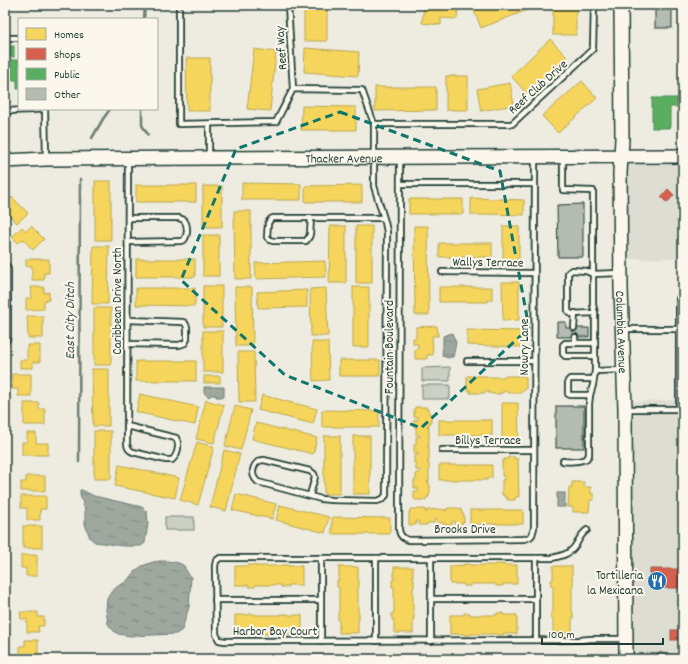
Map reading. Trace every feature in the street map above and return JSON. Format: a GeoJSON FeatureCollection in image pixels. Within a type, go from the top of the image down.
{"type":"FeatureCollection","features":[{"type":"Feature","properties":{"kind":"street","name":"Columbia Avenue"},"geometry":{"type":"LineString","coordinates":[[622,5],[620,273],[625,410],[626,659]]}},
{"type":"Feature","properties":{"kind":"street","name":"Thacker Avenue"},"geometry":{"type":"LineString","coordinates":[[5,161],[128,158],[683,156]]}},
{"type":"Feature","properties":{"kind":"street"},"geometry":{"type":"LineString","coordinates":[[5,267],[5,339]]}},
{"type":"Feature","properties":{"kind":"lane"},"geometry":{"type":"LineString","coordinates":[[179,5],[179,124],[276,122],[293,89],[362,90],[374,124],[374,186],[387,232],[385,497],[377,501],[331,500],[310,495],[258,482],[255,480],[253,475],[256,462],[264,460],[312,472],[315,477],[310,495]]}},
{"type":"Feature","properties":{"kind":"lane","name":"Reef Way"},"geometry":{"type":"LineString","coordinates":[[288,5],[293,89]]}},
{"type":"Feature","properties":{"kind":"lane","name":"Reef Club Drive"},"geometry":{"type":"LineString","coordinates":[[374,124],[512,124],[593,49],[594,5]]}},
{"type":"Feature","properties":{"kind":"lane"},"geometry":{"type":"LineString","coordinates":[[5,38],[18,38]]}},
{"type":"Feature","properties":{"kind":"lane"},"geometry":{"type":"LineString","coordinates":[[5,111],[25,110]]}},
{"type":"Feature","properties":{"kind":"lane"},"geometry":{"type":"LineString","coordinates":[[45,110],[46,159]]}},
{"type":"Feature","properties":{"kind":"lane"},"geometry":{"type":"LineString","coordinates":[[209,124],[209,158]]}},
{"type":"Feature","properties":{"kind":"lane","name":"Fountain Boulevard"},"geometry":{"type":"LineString","coordinates":[[400,157],[399,530],[402,537]]}},
{"type":"Feature","properties":{"kind":"lane","name":"Nowry Lane"},"geometry":{"type":"LineString","coordinates":[[530,537],[534,528],[535,157]]}},
{"type":"Feature","properties":{"kind":"lane"},"geometry":{"type":"LineString","coordinates":[[563,157],[563,190],[593,190],[593,306],[595,313],[595,371],[589,404],[588,457],[577,462],[563,462]]}},
{"type":"Feature","properties":{"kind":"lane","name":"Caribbean Drive North"},"geometry":{"type":"LineString","coordinates":[[127,426],[174,437],[177,440],[178,445],[175,456],[172,460],[169,460],[130,451],[127,443],[127,426],[127,344],[128,320],[128,158]]}},
{"type":"Feature","properties":{"kind":"lane"},"geometry":{"type":"LineString","coordinates":[[400,184],[535,184]]}},
{"type":"Feature","properties":{"kind":"lane"},"geometry":{"type":"LineString","coordinates":[[128,218],[179,218],[184,220],[187,225],[187,236],[182,241],[128,242]]}},
{"type":"Feature","properties":{"kind":"lane"},"geometry":{"type":"LineString","coordinates":[[311,218],[310,234],[306,241],[273,241],[267,237],[267,225],[273,218],[311,218],[383,218]]}},
{"type":"Feature","properties":{"kind":"lane"},"geometry":{"type":"LineString","coordinates":[[595,313],[571,314],[568,311],[568,274],[572,270],[586,271],[593,274],[620,273]]}},
{"type":"Feature","properties":{"kind":"lane","name":"Wallys Terrace"},"geometry":{"type":"LineString","coordinates":[[442,272],[534,273]]}},
{"type":"Feature","properties":{"kind":"lane"},"geometry":{"type":"LineString","coordinates":[[625,410],[681,410],[679,299],[683,293]]}},
{"type":"Feature","properties":{"kind":"lane"},"geometry":{"type":"LineString","coordinates":[[574,328],[575,313]]}},
{"type":"Feature","properties":{"kind":"lane"},"geometry":{"type":"LineString","coordinates":[[127,344],[179,345],[184,343],[187,339],[187,327],[185,323],[182,322],[128,320]]}},
{"type":"Feature","properties":{"kind":"lane"},"geometry":{"type":"LineString","coordinates":[[622,329],[679,329]]}},
{"type":"Feature","properties":{"kind":"lane"},"geometry":{"type":"LineString","coordinates":[[575,337],[575,343]]}},
{"type":"Feature","properties":{"kind":"lane"},"geometry":{"type":"LineString","coordinates":[[595,343],[565,343],[563,345],[563,354],[565,356],[595,356]]}},
{"type":"Feature","properties":{"kind":"lane"},"geometry":{"type":"LineString","coordinates":[[467,361],[534,361]]}},
{"type":"Feature","properties":{"kind":"lane"},"geometry":{"type":"LineString","coordinates":[[595,371],[624,370]]}},
{"type":"Feature","properties":{"kind":"lane"},"geometry":{"type":"LineString","coordinates":[[590,395],[568,394],[568,381],[594,379]]}},
{"type":"Feature","properties":{"kind":"lane","name":"Billys Terrace"},"geometry":{"type":"LineString","coordinates":[[442,450],[534,450]]}},
{"type":"Feature","properties":{"kind":"lane","name":"Harbor Bay Court"},"geometry":{"type":"LineString","coordinates":[[587,530],[582,534],[575,546],[566,554],[552,558],[218,559],[215,566],[216,634],[219,640],[222,641],[626,639]]}},
{"type":"Feature","properties":{"kind":"lane","name":"Brooks Drive"},"geometry":{"type":"LineString","coordinates":[[402,537],[409,540],[520,539],[530,537]]}},
{"type":"Feature","properties":{"kind":"lane"},"geometry":{"type":"LineString","coordinates":[[321,558],[321,641]]}},
{"type":"Feature","properties":{"kind":"lane"},"geometry":{"type":"LineString","coordinates":[[376,558],[376,641]]}},
{"type":"Feature","properties":{"kind":"lane"},"geometry":{"type":"LineString","coordinates":[[431,558],[431,641]]}},
{"type":"Feature","properties":{"kind":"lane"},"geometry":{"type":"LineString","coordinates":[[536,558],[536,640]]}},
{"type":"Feature","properties":{"kind":"lane"},"geometry":{"type":"LineString","coordinates":[[431,599],[536,599]]}},
{"type":"Feature","properties":{"kind":"lane"},"geometry":{"type":"LineString","coordinates":[[215,600],[321,600]]}},
{"type":"Feature","properties":{"kind":"highlighted area"},"geometry":{"type":"Polygon","coordinates":[[[340,112],[500,171],[529,328],[421,428],[285,375],[181,280],[236,149],[340,112]]]}},
{"type":"Feature","properties":{"kind":"shaded area"},"geometry":{"type":"Polygon","coordinates":[[[626,161],[683,161],[683,258],[625,259],[626,161]]]}},
{"type":"Feature","properties":{"kind":"shaded area"},"geometry":{"type":"Polygon","coordinates":[[[683,400],[683,655],[665,654],[660,652],[653,659],[631,659],[629,402],[683,400]]]}},
{"type":"Feature","properties":{"kind":"green space"},"geometry":{"type":"Polygon","coordinates":[[[450,367],[450,381],[422,381],[422,368],[450,367]]]}},
{"type":"Feature","properties":{"kind":"green space"},"geometry":{"type":"Polygon","coordinates":[[[422,385],[450,385],[450,399],[422,399],[422,385]]]}},
{"type":"Feature","properties":{"kind":"green space"},"geometry":{"type":"Polygon","coordinates":[[[165,517],[194,517],[194,530],[165,530],[165,517]]]}},
{"type":"Feature","properties":{"kind":"green space"},"geometry":{"type":"Polygon","coordinates":[[[448,654],[448,659],[309,659],[308,655],[448,654]]]}},
{"type":"Feature","properties":{"kind":"water"},"geometry":{"type":"Polygon","coordinates":[[[452,333],[456,343],[453,357],[449,358],[442,355],[443,336],[452,333]]]}},
{"type":"Feature","properties":{"kind":"water"},"geometry":{"type":"Polygon","coordinates":[[[204,387],[224,387],[224,397],[216,397],[216,395],[211,395],[209,397],[204,393],[204,387]]]}},
{"type":"Feature","properties":{"kind":"water"},"geometry":{"type":"Polygon","coordinates":[[[80,490],[94,496],[142,507],[147,512],[148,523],[145,543],[141,546],[123,546],[95,542],[90,538],[85,524],[85,510],[80,495],[80,490]]]}},
{"type":"Feature","properties":{"kind":"water"},"geometry":{"type":"Polygon","coordinates":[[[557,493],[565,493],[565,507],[557,507],[557,493]]]}},
{"type":"Feature","properties":{"kind":"water"},"geometry":{"type":"Polygon","coordinates":[[[160,561],[173,562],[183,565],[191,578],[189,607],[182,630],[176,634],[130,636],[118,634],[108,624],[106,610],[107,598],[110,593],[118,586],[126,582],[134,572],[142,566],[160,561]]]}},
{"type":"Feature","properties":{"kind":"water"},"geometry":{"type":"Polygon","coordinates":[[[660,652],[665,654],[683,655],[683,659],[653,659],[660,652]]]}},
{"type":"Feature","properties":{"kind":"building: Homes"},"geometry":{"type":"Polygon","coordinates":[[[304,5],[327,5],[327,41],[304,41],[304,5]]]}},
{"type":"Feature","properties":{"kind":"building: Homes"},"geometry":{"type":"Polygon","coordinates":[[[424,5],[458,6],[457,19],[441,18],[441,25],[422,23],[424,5]]]}},
{"type":"Feature","properties":{"kind":"building: Homes"},"geometry":{"type":"Polygon","coordinates":[[[529,5],[530,9],[481,28],[472,6],[529,5]]]}},
{"type":"Feature","properties":{"kind":"building: Homes"},"geometry":{"type":"Polygon","coordinates":[[[553,5],[576,5],[576,35],[553,35],[553,5]]]}},
{"type":"Feature","properties":{"kind":"building: Homes"},"geometry":{"type":"Polygon","coordinates":[[[550,39],[567,57],[527,94],[511,76],[550,39]]]}},
{"type":"Feature","properties":{"kind":"building: Homes"},"geometry":{"type":"Polygon","coordinates":[[[305,48],[359,52],[358,76],[304,72],[305,48]]]}},
{"type":"Feature","properties":{"kind":"building: Homes"},"geometry":{"type":"Polygon","coordinates":[[[254,49],[276,52],[270,111],[247,109],[254,49]]]}},
{"type":"Feature","properties":{"kind":"building: Homes"},"geometry":{"type":"Polygon","coordinates":[[[186,58],[210,58],[210,111],[187,111],[186,58]]]}},
{"type":"Feature","properties":{"kind":"building: Homes"},"geometry":{"type":"Polygon","coordinates":[[[446,76],[468,76],[468,110],[446,110],[446,76]]]}},
{"type":"Feature","properties":{"kind":"building: Homes"},"geometry":{"type":"Polygon","coordinates":[[[582,81],[597,98],[558,133],[542,116],[582,81]]]}},
{"type":"Feature","properties":{"kind":"building: Homes"},"geometry":{"type":"Polygon","coordinates":[[[510,83],[514,105],[481,111],[477,89],[510,83]]]}},
{"type":"Feature","properties":{"kind":"building: Homes"},"geometry":{"type":"Polygon","coordinates":[[[375,87],[436,87],[436,110],[375,111],[375,87]]]}},
{"type":"Feature","properties":{"kind":"building: Homes"},"geometry":{"type":"Polygon","coordinates":[[[302,106],[356,107],[356,130],[301,130],[302,106]]]}},
{"type":"Feature","properties":{"kind":"building: Homes"},"geometry":{"type":"Polygon","coordinates":[[[95,181],[111,181],[111,240],[95,240],[95,181]]]}},
{"type":"Feature","properties":{"kind":"building: Homes"},"geometry":{"type":"Polygon","coordinates":[[[242,183],[301,184],[301,200],[242,200],[242,183]]]}},
{"type":"Feature","properties":{"kind":"building: Homes"},"geometry":{"type":"Polygon","coordinates":[[[136,185],[196,185],[196,202],[136,202],[136,185]]]}},
{"type":"Feature","properties":{"kind":"building: Homes"},"geometry":{"type":"Polygon","coordinates":[[[362,185],[362,202],[305,202],[305,186],[362,185]]]}},
{"type":"Feature","properties":{"kind":"building: Homes"},"geometry":{"type":"Polygon","coordinates":[[[203,186],[222,186],[222,227],[203,227],[203,186]]]}},
{"type":"Feature","properties":{"kind":"building: Homes"},"geometry":{"type":"Polygon","coordinates":[[[12,197],[28,213],[17,223],[8,214],[5,217],[5,204],[12,197]]]}},
{"type":"Feature","properties":{"kind":"building: Homes"},"geometry":{"type":"Polygon","coordinates":[[[471,198],[524,200],[524,215],[471,215],[471,198]]]}},
{"type":"Feature","properties":{"kind":"building: Homes"},"geometry":{"type":"Polygon","coordinates":[[[409,199],[463,199],[463,214],[409,214],[409,199]]]}},
{"type":"Feature","properties":{"kind":"building: Homes"},"geometry":{"type":"Polygon","coordinates":[[[234,211],[251,211],[251,279],[235,279],[234,211]]]}},
{"type":"Feature","properties":{"kind":"building: Homes"},"geometry":{"type":"Polygon","coordinates":[[[31,226],[44,239],[33,250],[23,239],[18,243],[12,237],[22,227],[26,231],[31,226]]]}},
{"type":"Feature","properties":{"kind":"building: Homes"},"geometry":{"type":"Polygon","coordinates":[[[330,226],[346,226],[346,283],[329,283],[330,226]]]}},
{"type":"Feature","properties":{"kind":"building: Homes"},"geometry":{"type":"Polygon","coordinates":[[[356,226],[372,226],[372,283],[356,283],[356,226]]]}},
{"type":"Feature","properties":{"kind":"building: Homes"},"geometry":{"type":"Polygon","coordinates":[[[414,226],[428,226],[429,315],[415,315],[414,226]]]}},
{"type":"Feature","properties":{"kind":"building: Homes"},"geometry":{"type":"Polygon","coordinates":[[[503,226],[519,226],[519,265],[503,265],[503,226]]]}},
{"type":"Feature","properties":{"kind":"building: Homes"},"geometry":{"type":"Polygon","coordinates":[[[203,235],[219,235],[219,276],[203,276],[203,235]]]}},
{"type":"Feature","properties":{"kind":"building: Homes"},"geometry":{"type":"Polygon","coordinates":[[[439,243],[492,243],[492,257],[439,257],[439,243]]]}},
{"type":"Feature","properties":{"kind":"building: Homes"},"geometry":{"type":"Polygon","coordinates":[[[93,246],[109,246],[108,304],[92,304],[93,246]]]}},
{"type":"Feature","properties":{"kind":"building: Homes"},"geometry":{"type":"Polygon","coordinates":[[[26,259],[49,259],[49,273],[44,273],[44,280],[32,280],[32,266],[26,266],[26,259]]]}},
{"type":"Feature","properties":{"kind":"building: Homes"},"geometry":{"type":"Polygon","coordinates":[[[136,259],[195,259],[195,277],[136,277],[136,259]]]}},
{"type":"Feature","properties":{"kind":"building: Homes"},"geometry":{"type":"Polygon","coordinates":[[[325,261],[326,277],[256,279],[255,263],[325,261]]]}},
{"type":"Feature","properties":{"kind":"building: Homes"},"geometry":{"type":"Polygon","coordinates":[[[502,282],[519,282],[519,320],[503,321],[502,282]]]}},
{"type":"Feature","properties":{"kind":"building: Homes"},"geometry":{"type":"Polygon","coordinates":[[[203,286],[222,286],[222,327],[203,327],[203,286]]]}},
{"type":"Feature","properties":{"kind":"building: Homes"},"geometry":{"type":"Polygon","coordinates":[[[31,287],[44,287],[44,293],[49,292],[49,300],[44,301],[44,309],[26,310],[26,298],[32,298],[31,287]]]}},
{"type":"Feature","properties":{"kind":"building: Homes"},"geometry":{"type":"Polygon","coordinates":[[[235,287],[252,287],[253,346],[236,346],[235,287]]]}},
{"type":"Feature","properties":{"kind":"building: Homes"},"geometry":{"type":"Polygon","coordinates":[[[353,287],[369,287],[369,347],[353,347],[353,287]]]}},
{"type":"Feature","properties":{"kind":"building: Homes"},"geometry":{"type":"Polygon","coordinates":[[[439,287],[492,287],[492,300],[488,300],[488,302],[439,302],[439,287]]]}},
{"type":"Feature","properties":{"kind":"building: Homes"},"geometry":{"type":"Polygon","coordinates":[[[136,288],[195,288],[195,306],[136,305],[136,288]]]}},
{"type":"Feature","properties":{"kind":"building: Homes"},"geometry":{"type":"Polygon","coordinates":[[[326,288],[328,336],[311,336],[310,289],[326,288]]]}},
{"type":"Feature","properties":{"kind":"building: Homes"},"geometry":{"type":"Polygon","coordinates":[[[307,290],[307,307],[258,308],[257,292],[307,290]]]}},
{"type":"Feature","properties":{"kind":"building: Homes"},"geometry":{"type":"Polygon","coordinates":[[[94,308],[111,308],[111,365],[94,365],[94,308]]]}},
{"type":"Feature","properties":{"kind":"building: Homes"},"geometry":{"type":"Polygon","coordinates":[[[27,316],[43,316],[43,338],[28,338],[27,316]]]}},
{"type":"Feature","properties":{"kind":"building: Homes"},"geometry":{"type":"Polygon","coordinates":[[[437,326],[438,336],[432,336],[433,355],[427,355],[427,359],[415,359],[415,349],[418,349],[418,344],[413,344],[413,338],[416,338],[416,327],[437,326]]]}},
{"type":"Feature","properties":{"kind":"building: Homes"},"geometry":{"type":"Polygon","coordinates":[[[467,330],[524,331],[523,347],[467,345],[467,330]]]}},
{"type":"Feature","properties":{"kind":"building: Homes"},"geometry":{"type":"Polygon","coordinates":[[[203,331],[223,331],[223,372],[203,372],[203,331]]]}},
{"type":"Feature","properties":{"kind":"building: Homes"},"geometry":{"type":"Polygon","coordinates":[[[312,342],[328,342],[329,380],[313,381],[312,342]]]}},
{"type":"Feature","properties":{"kind":"building: Homes"},"geometry":{"type":"Polygon","coordinates":[[[27,345],[40,345],[40,362],[33,362],[33,368],[20,368],[20,360],[27,360],[27,345]]]}},
{"type":"Feature","properties":{"kind":"building: Homes"},"geometry":{"type":"Polygon","coordinates":[[[238,352],[254,352],[255,402],[239,402],[238,352]]]}},
{"type":"Feature","properties":{"kind":"building: Homes"},"geometry":{"type":"Polygon","coordinates":[[[339,360],[380,360],[380,376],[339,376],[339,360]]]}},
{"type":"Feature","properties":{"kind":"building: Homes"},"geometry":{"type":"Polygon","coordinates":[[[136,361],[196,361],[196,381],[136,381],[136,361]]]}},
{"type":"Feature","properties":{"kind":"building: Homes"},"geometry":{"type":"Polygon","coordinates":[[[92,369],[109,369],[109,426],[93,426],[92,369]]]}},
{"type":"Feature","properties":{"kind":"building: Homes"},"geometry":{"type":"Polygon","coordinates":[[[12,374],[31,374],[31,396],[18,396],[18,389],[12,389],[12,374]]]}},
{"type":"Feature","properties":{"kind":"building: Homes"},"geometry":{"type":"Polygon","coordinates":[[[204,376],[220,376],[220,383],[204,383],[204,376]]]}},
{"type":"Feature","properties":{"kind":"building: Homes"},"geometry":{"type":"Polygon","coordinates":[[[467,376],[524,376],[526,377],[526,389],[521,391],[521,393],[507,393],[507,391],[503,391],[503,393],[500,394],[491,394],[488,393],[488,391],[485,391],[485,393],[470,393],[470,390],[467,390],[467,376]]]}},
{"type":"Feature","properties":{"kind":"building: Homes"},"geometry":{"type":"Polygon","coordinates":[[[140,394],[198,407],[195,425],[136,412],[140,394]]]}},
{"type":"Feature","properties":{"kind":"building: Homes"},"geometry":{"type":"Polygon","coordinates":[[[262,395],[317,409],[313,424],[258,410],[262,395]]]}},
{"type":"Feature","properties":{"kind":"building: Homes"},"geometry":{"type":"Polygon","coordinates":[[[206,400],[224,405],[214,443],[196,439],[206,400]]]}},
{"type":"Feature","properties":{"kind":"building: Homes"},"geometry":{"type":"Polygon","coordinates":[[[24,403],[39,403],[39,409],[45,409],[45,425],[24,425],[24,403]]]}},
{"type":"Feature","properties":{"kind":"building: Homes"},"geometry":{"type":"Polygon","coordinates":[[[502,403],[518,403],[519,442],[502,442],[502,403]]]}},
{"type":"Feature","properties":{"kind":"building: Homes"},"geometry":{"type":"Polygon","coordinates":[[[235,406],[251,410],[241,450],[225,446],[235,406]]]}},
{"type":"Feature","properties":{"kind":"building: Homes"},"geometry":{"type":"Polygon","coordinates":[[[415,407],[426,407],[426,409],[429,409],[429,414],[431,414],[431,423],[427,426],[429,427],[429,445],[427,446],[429,446],[429,461],[427,461],[427,463],[429,463],[429,481],[427,482],[429,482],[430,485],[430,494],[426,500],[415,500],[414,498],[414,491],[418,491],[418,488],[414,488],[414,480],[416,480],[416,473],[420,473],[420,470],[416,470],[416,463],[414,463],[414,455],[418,455],[418,452],[414,452],[414,445],[416,445],[416,437],[420,437],[420,435],[416,435],[416,427],[414,427],[414,420],[418,420],[418,417],[414,417],[415,407]]]}},
{"type":"Feature","properties":{"kind":"building: Homes"},"geometry":{"type":"Polygon","coordinates":[[[322,410],[379,411],[379,427],[322,427],[322,410]]]}},
{"type":"Feature","properties":{"kind":"building: Homes"},"geometry":{"type":"Polygon","coordinates":[[[439,420],[492,420],[492,435],[439,435],[439,420]]]}},
{"type":"Feature","properties":{"kind":"building: Homes"},"geometry":{"type":"Polygon","coordinates":[[[256,423],[317,438],[313,454],[252,439],[256,423]]]}},
{"type":"Feature","properties":{"kind":"building: Homes"},"geometry":{"type":"Polygon","coordinates":[[[94,431],[111,431],[111,479],[94,479],[94,431]]]}},
{"type":"Feature","properties":{"kind":"building: Homes"},"geometry":{"type":"Polygon","coordinates":[[[27,433],[36,433],[36,443],[48,443],[48,455],[22,455],[22,442],[27,442],[27,433]]]}},
{"type":"Feature","properties":{"kind":"building: Homes"},"geometry":{"type":"Polygon","coordinates":[[[324,436],[340,436],[340,494],[324,494],[324,436]]]}},
{"type":"Feature","properties":{"kind":"building: Homes"},"geometry":{"type":"Polygon","coordinates":[[[353,436],[370,436],[370,494],[353,494],[353,436]]]}},
{"type":"Feature","properties":{"kind":"building: Homes"},"geometry":{"type":"Polygon","coordinates":[[[197,442],[214,447],[198,505],[180,500],[197,442]]]}},
{"type":"Feature","properties":{"kind":"building: Homes"},"geometry":{"type":"Polygon","coordinates":[[[224,450],[240,454],[226,511],[210,507],[224,450]]]}},
{"type":"Feature","properties":{"kind":"building: Homes"},"geometry":{"type":"Polygon","coordinates":[[[508,457],[515,457],[515,459],[518,459],[519,497],[515,497],[515,500],[507,500],[507,497],[502,495],[502,480],[504,480],[504,476],[502,476],[502,461],[504,461],[504,459],[508,459],[508,457]]]}},
{"type":"Feature","properties":{"kind":"building: Homes"},"geometry":{"type":"Polygon","coordinates":[[[119,465],[179,478],[175,498],[115,486],[119,465]]]}},
{"type":"Feature","properties":{"kind":"building: Homes"},"geometry":{"type":"Polygon","coordinates":[[[439,465],[492,465],[492,478],[487,478],[487,480],[439,480],[439,465]]]}},
{"type":"Feature","properties":{"kind":"building: Homes"},"geometry":{"type":"Polygon","coordinates":[[[26,476],[45,476],[45,491],[21,491],[21,482],[26,482],[26,476]]]}},
{"type":"Feature","properties":{"kind":"building: Homes"},"geometry":{"type":"Polygon","coordinates":[[[572,482],[584,482],[584,487],[591,487],[591,494],[594,494],[594,500],[590,500],[589,512],[573,512],[573,507],[568,507],[569,487],[572,487],[572,482]]]}},
{"type":"Feature","properties":{"kind":"building: Homes"},"geometry":{"type":"Polygon","coordinates":[[[236,494],[276,504],[272,519],[232,510],[236,494]]]}},
{"type":"Feature","properties":{"kind":"building: Homes"},"geometry":{"type":"Polygon","coordinates":[[[21,496],[46,496],[46,509],[40,509],[40,520],[27,520],[27,508],[21,508],[21,496]]]}},
{"type":"Feature","properties":{"kind":"building: Homes"},"geometry":{"type":"Polygon","coordinates":[[[280,505],[329,517],[325,533],[276,520],[280,505]]]}},
{"type":"Feature","properties":{"kind":"building: Homes"},"geometry":{"type":"Polygon","coordinates":[[[448,508],[461,509],[462,514],[464,514],[464,522],[462,522],[462,525],[455,525],[455,521],[452,521],[452,525],[444,525],[444,523],[437,523],[437,519],[434,519],[434,523],[427,523],[427,525],[419,525],[419,521],[416,521],[416,525],[409,525],[410,509],[425,509],[425,512],[427,512],[427,510],[440,509],[446,511],[448,508]]]}},
{"type":"Feature","properties":{"kind":"building: Homes"},"geometry":{"type":"Polygon","coordinates":[[[470,510],[523,510],[523,524],[470,524],[470,510]]]}},
{"type":"Feature","properties":{"kind":"building: Homes"},"geometry":{"type":"Polygon","coordinates":[[[332,517],[390,518],[390,534],[332,534],[332,517]]]}},
{"type":"Feature","properties":{"kind":"building: Homes"},"geometry":{"type":"Polygon","coordinates":[[[23,526],[42,526],[42,548],[23,548],[23,526]]]}},
{"type":"Feature","properties":{"kind":"building: Homes"},"geometry":{"type":"Polygon","coordinates":[[[21,555],[37,555],[37,576],[26,576],[26,568],[21,568],[21,555]]]}},
{"type":"Feature","properties":{"kind":"building: Homes"},"geometry":{"type":"Polygon","coordinates":[[[464,564],[517,565],[517,584],[503,584],[503,586],[496,586],[496,584],[470,584],[470,586],[464,586],[464,584],[450,584],[450,566],[464,564]]]}},
{"type":"Feature","properties":{"kind":"building: Homes"},"geometry":{"type":"Polygon","coordinates":[[[235,566],[302,566],[302,585],[288,585],[288,587],[281,587],[281,585],[255,585],[255,587],[249,587],[249,585],[235,585],[235,566]]]}},
{"type":"Feature","properties":{"kind":"building: Homes"},"geometry":{"type":"Polygon","coordinates":[[[553,566],[572,566],[572,633],[553,633],[553,619],[551,619],[551,612],[553,612],[553,586],[551,586],[551,580],[553,580],[553,566]]]}},
{"type":"Feature","properties":{"kind":"building: Homes"},"geometry":{"type":"Polygon","coordinates":[[[339,567],[358,567],[358,633],[339,633],[339,587],[337,587],[337,580],[339,580],[339,567]]]}},
{"type":"Feature","properties":{"kind":"building: Homes"},"geometry":{"type":"Polygon","coordinates":[[[394,567],[413,567],[413,633],[394,633],[394,620],[392,620],[392,613],[394,613],[394,587],[392,587],[392,580],[394,580],[394,567]]]}},
{"type":"Feature","properties":{"kind":"building: Homes"},"geometry":{"type":"Polygon","coordinates":[[[20,612],[38,612],[38,617],[44,617],[44,626],[38,626],[39,632],[27,632],[27,619],[21,619],[20,612]]]}},
{"type":"Feature","properties":{"kind":"building: Homes"},"geometry":{"type":"Polygon","coordinates":[[[464,613],[470,613],[470,615],[497,615],[497,613],[503,613],[503,615],[517,615],[517,634],[450,634],[450,615],[464,615],[464,613]]]}},
{"type":"Feature","properties":{"kind":"building: Homes"},"geometry":{"type":"Polygon","coordinates":[[[235,615],[302,615],[302,634],[288,634],[288,636],[281,636],[281,634],[255,634],[255,636],[249,636],[249,634],[235,634],[235,615]]]}},
{"type":"Feature","properties":{"kind":"building: Homes"},"geometry":{"type":"Polygon","coordinates":[[[25,640],[38,640],[38,658],[20,658],[20,646],[25,646],[25,640]]]}},
{"type":"Feature","properties":{"kind":"building: Shops"},"geometry":{"type":"Polygon","coordinates":[[[668,189],[674,195],[667,203],[661,197],[668,189]]]}},
{"type":"Feature","properties":{"kind":"building: Shops"},"geometry":{"type":"Polygon","coordinates":[[[683,566],[683,588],[650,588],[650,569],[680,569],[683,566]]]}},
{"type":"Feature","properties":{"kind":"building: Shops"},"geometry":{"type":"Polygon","coordinates":[[[671,630],[683,630],[683,640],[671,640],[671,630]]]}},
{"type":"Feature","properties":{"kind":"building: Public"},"geometry":{"type":"Polygon","coordinates":[[[5,46],[14,46],[14,57],[5,57],[5,46]]]}},
{"type":"Feature","properties":{"kind":"building: Public"},"geometry":{"type":"Polygon","coordinates":[[[5,60],[18,60],[18,89],[17,80],[5,80],[5,60]]]}},
{"type":"Feature","properties":{"kind":"building: Public"},"geometry":{"type":"Polygon","coordinates":[[[652,98],[683,98],[683,107],[670,107],[670,128],[652,128],[652,98]]]}},
{"type":"Feature","properties":{"kind":"building: Other"},"geometry":{"type":"Polygon","coordinates":[[[655,5],[672,5],[672,28],[655,28],[655,5]]]}},
{"type":"Feature","properties":{"kind":"building: Other"},"geometry":{"type":"Polygon","coordinates":[[[583,204],[583,257],[558,257],[557,205],[583,204]]]}},
{"type":"Feature","properties":{"kind":"building: Other"},"geometry":{"type":"Polygon","coordinates":[[[557,322],[566,322],[566,328],[589,328],[589,337],[557,337],[557,322]]]}},
{"type":"Feature","properties":{"kind":"building: Other"},"geometry":{"type":"Polygon","coordinates":[[[556,406],[584,406],[584,448],[556,448],[556,406]]]}},
{"type":"Feature","properties":{"kind":"waterway","name":"East City Ditch"},"geometry":{"type":"LineString","coordinates":[[144,18],[145,5]]}},
{"type":"Feature","properties":{"kind":"waterway","name":"East City Ditch"},"geometry":{"type":"LineString","coordinates":[[92,138],[109,110]]}},
{"type":"Feature","properties":{"kind":"waterway"},"geometry":{"type":"LineString","coordinates":[[142,110],[142,125],[148,135]]}},
{"type":"Feature","properties":{"kind":"waterway","name":"East City Ditch"},"geometry":{"type":"LineString","coordinates":[[79,462],[80,179]]}},
{"type":"Feature","properties":{"kind":"place","name":"Tortilleria la Mexicana"},"geometry":{"type":"Point","coordinates":[657,581]}}]}
